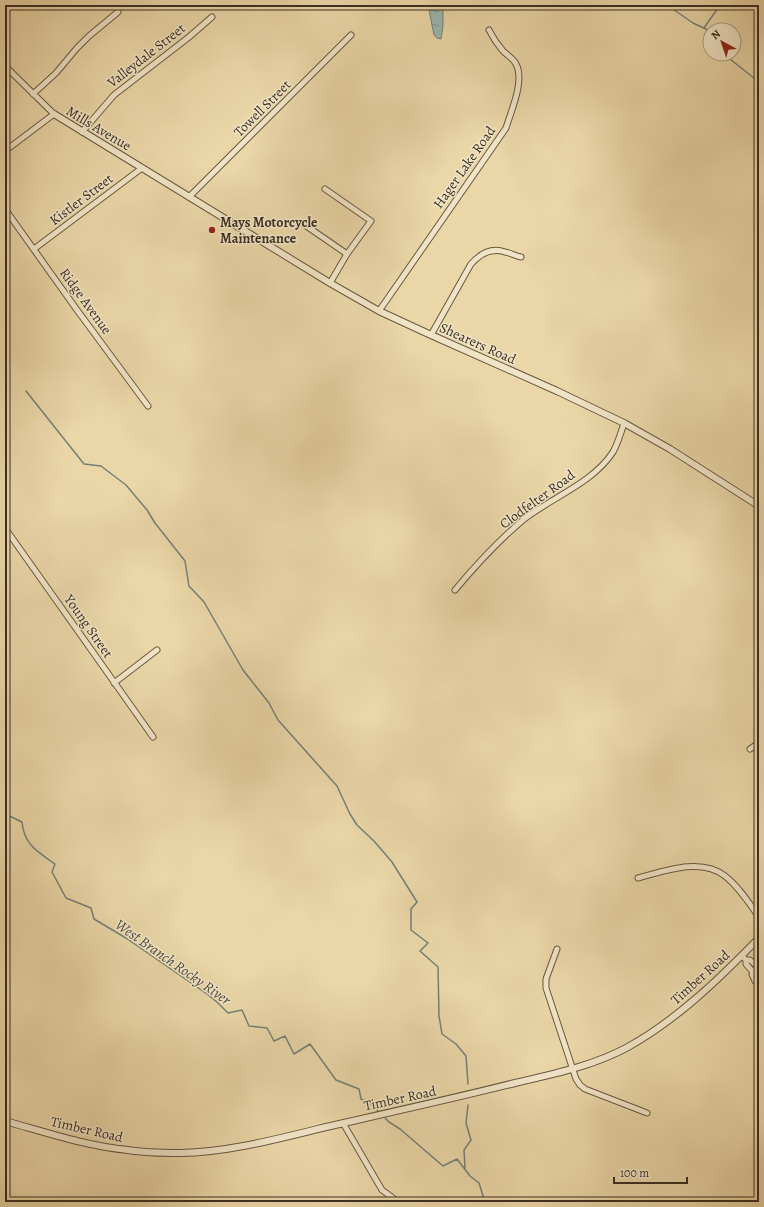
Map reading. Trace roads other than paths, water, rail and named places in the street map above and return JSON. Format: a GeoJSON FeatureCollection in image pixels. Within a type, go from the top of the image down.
{"type":"FeatureCollection","features":[{"type":"Feature","properties":{"kind":"street"},"geometry":{"type":"LineString","coordinates":[[33,94],[56,73],[89,36],[118,12]]}},
{"type":"Feature","properties":{"kind":"street","name":"Valleydale Street"},"geometry":{"type":"LineString","coordinates":[[82,132],[114,95],[212,18]]}},
{"type":"Feature","properties":{"kind":"street","name":"Hager Lake Road"},"geometry":{"type":"LineString","coordinates":[[379,311],[506,128],[516,95],[518,73],[516,65],[497,44],[489,30]]}},
{"type":"Feature","properties":{"kind":"street","name":"Towell Street"},"geometry":{"type":"LineString","coordinates":[[189,197],[351,35]]}},
{"type":"Feature","properties":{"kind":"street","name":"Mills Avenue"},"geometry":{"type":"LineString","coordinates":[[5,66],[54,114],[189,197]]}},
{"type":"Feature","properties":{"kind":"street"},"geometry":{"type":"LineString","coordinates":[[5,151],[54,114]]}},
{"type":"Feature","properties":{"kind":"street","name":"Kistler Street"},"geometry":{"type":"LineString","coordinates":[[34,249],[142,168]]}},
{"type":"Feature","properties":{"kind":"street"},"geometry":{"type":"LineString","coordinates":[[325,189],[371,221],[347,254],[330,283]]}},
{"type":"Feature","properties":{"kind":"street","name":"Shearers Road"},"geometry":{"type":"LineString","coordinates":[[189,197],[330,283],[379,311],[558,391],[624,423],[670,449],[759,506]]}},
{"type":"Feature","properties":{"kind":"street","name":"Ridge Avenue"},"geometry":{"type":"LineString","coordinates":[[5,209],[148,406]]}},
{"type":"Feature","properties":{"kind":"street"},"geometry":{"type":"LineString","coordinates":[[302,223],[347,254]]}},
{"type":"Feature","properties":{"kind":"street"},"geometry":{"type":"LineString","coordinates":[[431,335],[471,264],[477,257],[485,252],[494,250],[504,251],[521,257]]}},
{"type":"Feature","properties":{"kind":"street","name":"Clodfelter Road"},"geometry":{"type":"LineString","coordinates":[[455,590],[499,542],[524,520],[585,479],[603,464],[613,451],[624,423]]}},
{"type":"Feature","properties":{"kind":"street","name":"Young Street"},"geometry":{"type":"LineString","coordinates":[[5,528],[153,737]]}},
{"type":"Feature","properties":{"kind":"street"},"geometry":{"type":"LineString","coordinates":[[114,683],[157,650]]}},
{"type":"Feature","properties":{"kind":"street"},"geometry":{"type":"LineString","coordinates":[[750,749],[759,743]]}},
{"type":"Feature","properties":{"kind":"street"},"geometry":{"type":"LineString","coordinates":[[638,878],[694,866],[714,870],[725,876],[734,885],[759,917]]}},
{"type":"Feature","properties":{"kind":"street","name":"Timber Road"},"geometry":{"type":"LineString","coordinates":[[5,1121],[108,1147],[133,1151],[181,1153],[218,1150],[240,1146],[443,1101],[572,1069],[606,1057],[625,1048],[666,1023],[707,990],[744,958],[759,938]]}},
{"type":"Feature","properties":{"kind":"street"},"geometry":{"type":"LineString","coordinates":[[557,949],[546,979],[546,988],[572,1069],[580,1085],[585,1089],[647,1113]]}},
{"type":"Feature","properties":{"kind":"street"},"geometry":{"type":"LineString","coordinates":[[744,958],[750,960],[759,968],[753,972]]}},
{"type":"Feature","properties":{"kind":"street"},"geometry":{"type":"LineString","coordinates":[[744,958],[746,964],[753,972],[753,979],[759,983]]}},
{"type":"Feature","properties":{"kind":"street"},"geometry":{"type":"LineString","coordinates":[[343,1123],[382,1190],[393,1198]]}},
{"type":"Feature","properties":{"kind":"water"},"geometry":{"type":"Polygon","coordinates":[[[428,5],[443,5],[443,26],[441,39],[434,35],[428,5]]]}},
{"type":"Feature","properties":{"kind":"waterway"},"geometry":{"type":"LineString","coordinates":[[667,5],[693,23],[702,27]]}},
{"type":"Feature","properties":{"kind":"waterway"},"geometry":{"type":"LineString","coordinates":[[708,22],[720,5]]}},
{"type":"Feature","properties":{"kind":"waterway"},"geometry":{"type":"LineString","coordinates":[[734,62],[759,82]]}},
{"type":"Feature","properties":{"kind":"waterway"},"geometry":{"type":"LineString","coordinates":[[26,391],[84,464],[101,466],[126,485],[147,510],[155,523],[185,561],[189,586],[204,602],[243,670],[269,703],[278,720],[337,786],[350,814],[357,825],[374,841],[392,862],[417,902],[411,909],[411,930],[428,943],[420,951],[438,967],[439,1016],[442,1034],[456,1044],[466,1056],[468,1084]]}},
{"type":"Feature","properties":{"kind":"waterway","name":"West Branch Rocky River"},"geometry":{"type":"LineString","coordinates":[[5,814],[22,822],[23,830],[29,842],[38,852],[55,864],[52,872],[66,898],[91,908],[94,919],[126,938],[207,994],[228,1013],[242,1010],[249,1026],[267,1028],[274,1041],[285,1036],[294,1054],[310,1044],[336,1080],[359,1089],[361,1099],[374,1106],[378,1111]]}},
{"type":"Feature","properties":{"kind":"waterway"},"geometry":{"type":"LineString","coordinates":[[465,1168],[464,1150],[471,1140],[466,1123],[468,1105]]}},
{"type":"Feature","properties":{"kind":"waterway","name":"West Branch Rocky River"},"geometry":{"type":"LineString","coordinates":[[385,1118],[443,1166],[457,1159],[470,1176],[479,1183],[485,1202]]}},
{"type":"Feature","properties":{"kind":"place","name":"Mays Motorcycle Maintenance"},"geometry":{"type":"Point","coordinates":[212,230]}}]}
